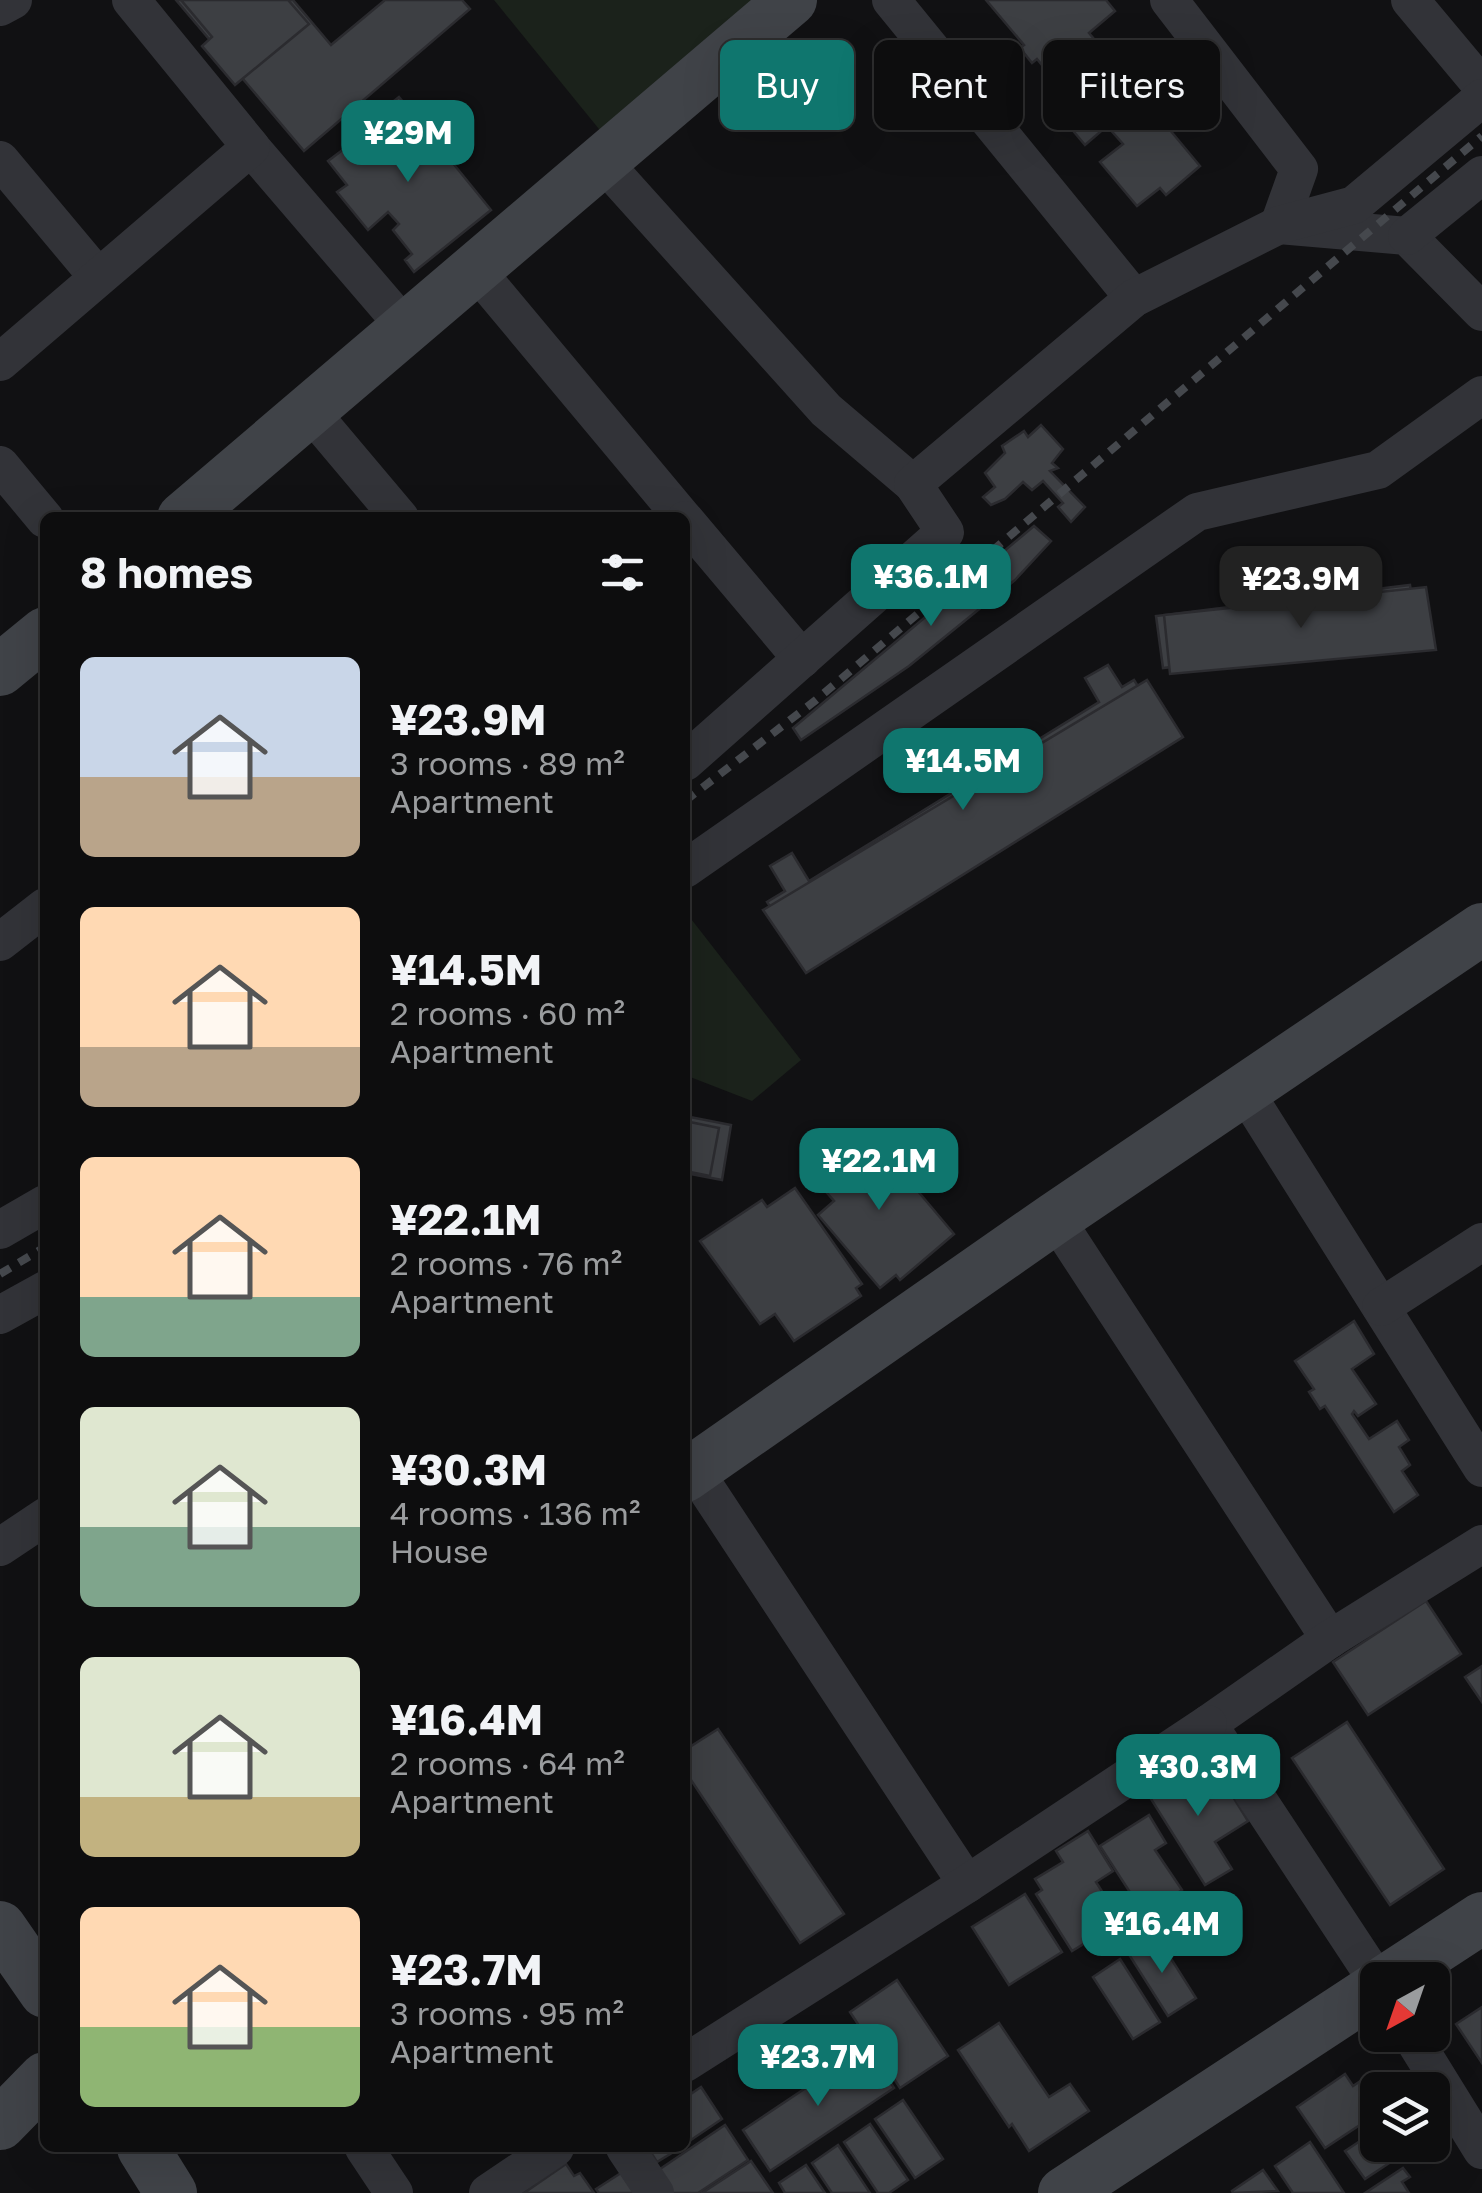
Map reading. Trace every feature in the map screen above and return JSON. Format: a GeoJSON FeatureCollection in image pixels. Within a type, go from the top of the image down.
{"type":"FeatureCollection","features":[{"type":"Feature","properties":{"kind":"street"},"geometry":{"type":"LineString","coordinates":[[0,7],[13,0]]}},
{"type":"Feature","properties":{"kind":"street"},"geometry":{"type":"LineString","coordinates":[[131,0],[406,328]]}},
{"type":"Feature","properties":{"kind":"street"},"geometry":{"type":"LineString","coordinates":[[190,512],[792,0]]}},
{"type":"Feature","properties":{"kind":"street"},"geometry":{"type":"LineString","coordinates":[[891,0],[1134,298]]}},
{"type":"Feature","properties":{"kind":"street"},"geometry":{"type":"LineString","coordinates":[[1169,0],[1300,169],[1279,225]]}},
{"type":"Feature","properties":{"kind":"street"},"geometry":{"type":"LineString","coordinates":[[1410,0],[1482,86]]}},
{"type":"Feature","properties":{"kind":"street"},"geometry":{"type":"LineString","coordinates":[[913,484],[1134,298],[1279,225],[1354,205],[1482,98]]}},
{"type":"Feature","properties":{"kind":"street"},"geometry":{"type":"LineString","coordinates":[[0,362],[251,147],[243,138]]}},
{"type":"Feature","properties":{"kind":"street"},"geometry":{"type":"LineString","coordinates":[[0,160],[98,278]]}},
{"type":"Feature","properties":{"kind":"street"},"geometry":{"type":"LineString","coordinates":[[602,161],[826,410],[913,484],[944,532],[690,758]]}},
{"type":"Feature","properties":{"kind":"street"},"geometry":{"type":"LineString","coordinates":[[1407,236],[1482,175]]}},
{"type":"Feature","properties":{"kind":"street"},"geometry":{"type":"LineString","coordinates":[[1279,225],[1407,236],[1482,312]]}},
{"type":"Feature","properties":{"kind":"street"},"geometry":{"type":"LineString","coordinates":[[475,269],[679,512]]}},
{"type":"Feature","properties":{"kind":"street"},"geometry":{"type":"LineString","coordinates":[[690,866],[1196,512],[1378,470],[1482,394]]}},
{"type":"Feature","properties":{"kind":"street"},"geometry":{"type":"LineString","coordinates":[[309,410],[395,512]]}},
{"type":"Feature","properties":{"kind":"street"},"geometry":{"type":"LineString","coordinates":[[0,466],[40,512]]}},
{"type":"Feature","properties":{"kind":"street"},"geometry":{"type":"LineString","coordinates":[[690,525],[802,658]]}},
{"type":"Feature","properties":{"kind":"street"},"geometry":{"type":"LineString","coordinates":[[0,670],[40,637]]}},
{"type":"Feature","properties":{"kind":"street"},"geometry":{"type":"LineString","coordinates":[[0,942],[40,911]]}},
{"type":"Feature","properties":{"kind":"street"},"geometry":{"type":"LineString","coordinates":[[968,1884],[690,1473],[1055,1218],[1482,930]]}},
{"type":"Feature","properties":{"kind":"street"},"geometry":{"type":"LineString","coordinates":[[1244,1090],[1482,1468]]}},
{"type":"Feature","properties":{"kind":"street"},"geometry":{"type":"LineString","coordinates":[[0,1230],[40,1207]]}},
{"type":"Feature","properties":{"kind":"street"},"geometry":{"type":"LineString","coordinates":[[1055,1218],[1330,1640]]}},
{"type":"Feature","properties":{"kind":"street"},"geometry":{"type":"LineString","coordinates":[[1381,1307],[1482,1242]]}},
{"type":"Feature","properties":{"kind":"street"},"geometry":{"type":"LineString","coordinates":[[0,1547],[40,1520]]}},
{"type":"Feature","properties":{"kind":"street"},"geometry":{"type":"LineString","coordinates":[[690,2060],[968,1884],[1330,1640],[1482,1544]]}},
{"type":"Feature","properties":{"kind":"street"},"geometry":{"type":"LineString","coordinates":[[1208,1724],[1364,1962]]}},
{"type":"Feature","properties":{"kind":"street"},"geometry":{"type":"LineString","coordinates":[[1415,1962],[1482,1918]]}},
{"type":"Feature","properties":{"kind":"street"},"geometry":{"type":"LineString","coordinates":[[0,1926],[40,1985]]}},
{"type":"Feature","properties":{"kind":"street"},"geometry":{"type":"LineString","coordinates":[[1064,2193],[1360,1996]]}},
{"type":"Feature","properties":{"kind":"street"},"geometry":{"type":"LineString","coordinates":[[1421,2052],[1482,2150]]}},
{"type":"Feature","properties":{"kind":"street"},"geometry":{"type":"LineString","coordinates":[[0,2124],[40,2083]]}},
{"type":"Feature","properties":{"kind":"street"},"geometry":{"type":"LineString","coordinates":[[145,2152],[172,2193]]}},
{"type":"Feature","properties":{"kind":"street"},"geometry":{"type":"LineString","coordinates":[[367,2152],[394,2193]]}},
{"type":"Feature","properties":{"kind":"street"},"geometry":{"type":"LineString","coordinates":[[488,2193],[549,2152]]}},
{"type":"Feature","properties":{"kind":"street"},"geometry":{"type":"LineString","coordinates":[[628,2152],[656,2193]]}},
{"type":"Feature","properties":{"kind":"shaded area"},"geometry":{"type":"Polygon","coordinates":[[[494,0],[764,0],[603,134],[494,0]]]}},
{"type":"Feature","properties":{"kind":"shaded area"},"geometry":{"type":"Polygon","coordinates":[[[690,918],[801,1060],[752,1101],[690,1077],[690,918]]]}},
{"type":"Feature","properties":{"kind":"building"},"geometry":{"type":"Polygon","coordinates":[[[176,0],[293,0],[331,45],[385,0],[462,0],[470,9],[304,151],[176,0]]]}},
{"type":"Feature","properties":{"kind":"building"},"geometry":{"type":"Polygon","coordinates":[[[181,0],[288,0],[309,24],[235,85],[202,46],[212,37],[181,0]]]}},
{"type":"Feature","properties":{"kind":"building"},"geometry":{"type":"Polygon","coordinates":[[[986,0],[1106,0],[1115,11],[1089,33],[1095,40],[1043,40],[1043,66],[1037,59],[1032,63],[1020,40],[986,0]]]}},
{"type":"Feature","properties":{"kind":"building"},"geometry":{"type":"Polygon","coordinates":[[[399,97],[491,210],[414,272],[405,260],[412,254],[393,230],[399,224],[388,212],[368,230],[337,192],[347,185],[328,161],[385,118],[380,112],[399,97]]]}},
{"type":"Feature","properties":{"kind":"building"},"geometry":{"type":"Polygon","coordinates":[[[1072,130],[1102,130],[1085,145],[1072,130]]]}},
{"type":"Feature","properties":{"kind":"building"},"geometry":{"type":"Polygon","coordinates":[[[1111,130],[1170,130],[1200,166],[1166,195],[1160,188],[1137,206],[1100,162],[1123,144],[1111,130]]]}},
{"type":"Feature","properties":{"kind":"building"},"geometry":{"type":"Polygon","coordinates":[[[1041,425],[1063,449],[1052,463],[1058,468],[1050,471],[1085,507],[1071,522],[1058,507],[1063,503],[1043,481],[1032,490],[1023,482],[1005,499],[991,505],[983,497],[995,487],[985,473],[1005,453],[1002,446],[1024,431],[1028,437],[1041,425]]]}},
{"type":"Feature","properties":{"kind":"building"},"geometry":{"type":"Polygon","coordinates":[[[1034,526],[1051,541],[1015,580],[909,666],[801,740],[793,728],[1034,526]]]}},
{"type":"Feature","properties":{"kind":"building"},"geometry":{"type":"Polygon","coordinates":[[[1410,585],[1417,637],[1163,668],[1156,616],[1410,585]]]}},
{"type":"Feature","properties":{"kind":"building"},"geometry":{"type":"Polygon","coordinates":[[[1426,587],[1436,650],[1170,674],[1164,615],[1426,587]]]}},
{"type":"Feature","properties":{"kind":"building"},"geometry":{"type":"Polygon","coordinates":[[[1108,665],[1122,687],[1134,680],[1162,724],[798,949],[767,902],[785,891],[770,866],[792,853],[809,881],[1099,702],[1085,678],[1108,665]]]}},
{"type":"Feature","properties":{"kind":"building"},"geometry":{"type":"Polygon","coordinates":[[[1147,680],[1183,737],[806,973],[763,910],[1147,680]]]}},
{"type":"Feature","properties":{"kind":"building"},"geometry":{"type":"Polygon","coordinates":[[[690,1117],[731,1125],[722,1180],[690,1174],[690,1117]]]}},
{"type":"Feature","properties":{"kind":"building"},"geometry":{"type":"Polygon","coordinates":[[[690,1122],[719,1128],[710,1176],[690,1172],[690,1122]]]}},
{"type":"Feature","properties":{"kind":"building"},"geometry":{"type":"Polygon","coordinates":[[[868,1132],[954,1234],[900,1280],[896,1275],[880,1288],[818,1215],[834,1201],[814,1178],[868,1132]]]}},
{"type":"Feature","properties":{"kind":"building"},"geometry":{"type":"Polygon","coordinates":[[[795,1188],[862,1284],[856,1288],[861,1296],[794,1341],[775,1314],[760,1324],[700,1241],[762,1200],[767,1207],[795,1188]]]}},
{"type":"Feature","properties":{"kind":"building"},"geometry":{"type":"Polygon","coordinates":[[[1354,1321],[1374,1354],[1352,1369],[1376,1404],[1358,1416],[1354,1411],[1352,1414],[1369,1439],[1397,1421],[1409,1440],[1399,1447],[1410,1465],[1402,1471],[1418,1495],[1394,1512],[1325,1406],[1320,1409],[1309,1392],[1314,1389],[1295,1361],[1354,1321]]]}},
{"type":"Feature","properties":{"kind":"building"},"geometry":{"type":"Polygon","coordinates":[[[1426,1601],[1461,1654],[1368,1715],[1333,1662],[1426,1601]]]}},
{"type":"Feature","properties":{"kind":"building"},"geometry":{"type":"Polygon","coordinates":[[[1482,1666],[1482,1702],[1465,1677],[1482,1666]]]}},
{"type":"Feature","properties":{"kind":"building"},"geometry":{"type":"Polygon","coordinates":[[[1347,1722],[1444,1869],[1390,1905],[1292,1758],[1347,1722]]]}},
{"type":"Feature","properties":{"kind":"building"},"geometry":{"type":"Polygon","coordinates":[[[718,1729],[844,1914],[800,1943],[690,1778],[690,1747],[718,1729]]]}},
{"type":"Feature","properties":{"kind":"building"},"geometry":{"type":"Polygon","coordinates":[[[1191,1762],[1211,1793],[1225,1784],[1248,1821],[1215,1842],[1232,1869],[1205,1885],[1146,1791],[1191,1762]]]}},
{"type":"Feature","properties":{"kind":"building"},"geometry":{"type":"Polygon","coordinates":[[[1149,1815],[1166,1843],[1155,1850],[1182,1890],[1144,1914],[1100,1846],[1149,1815]]]}},
{"type":"Feature","properties":{"kind":"building"},"geometry":{"type":"Polygon","coordinates":[[[1088,1831],[1113,1871],[1096,1882],[1121,1921],[1072,1951],[1036,1894],[1042,1890],[1035,1879],[1063,1862],[1056,1851],[1088,1831]]]}},
{"type":"Feature","properties":{"kind":"building"},"geometry":{"type":"Polygon","coordinates":[[[1025,1894],[1062,1952],[1009,1985],[972,1927],[1025,1894]]]}},
{"type":"Feature","properties":{"kind":"building"},"geometry":{"type":"Polygon","coordinates":[[[1156,1935],[1196,1998],[1168,2016],[1128,1953],[1156,1935]]]}},
{"type":"Feature","properties":{"kind":"building"},"geometry":{"type":"Polygon","coordinates":[[[1120,1959],[1160,2022],[1133,2039],[1093,1977],[1120,1959]]]}},
{"type":"Feature","properties":{"kind":"building"},"geometry":{"type":"Polygon","coordinates":[[[897,1980],[948,2056],[900,2088],[850,2012],[897,1980]]]}},
{"type":"Feature","properties":{"kind":"building"},"geometry":{"type":"Polygon","coordinates":[[[1482,2007],[1482,2063],[1456,2024],[1482,2007]]]}},
{"type":"Feature","properties":{"kind":"building"},"geometry":{"type":"Polygon","coordinates":[[[999,2023],[1049,2097],[1070,2084],[1089,2111],[1029,2151],[958,2050],[999,2023]]]}},
{"type":"Feature","properties":{"kind":"building"},"geometry":{"type":"Polygon","coordinates":[[[867,2047],[894,2088],[770,2171],[743,2130],[867,2047]]]}},
{"type":"Feature","properties":{"kind":"building"},"geometry":{"type":"Polygon","coordinates":[[[1345,2074],[1353,2086],[1360,2081],[1360,2125],[1325,2148],[1297,2107],[1345,2074]]]}},
{"type":"Feature","properties":{"kind":"building"},"geometry":{"type":"Polygon","coordinates":[[[701,2087],[722,2119],[690,2141],[690,2095],[701,2087]]]}},
{"type":"Feature","properties":{"kind":"building"},"geometry":{"type":"Polygon","coordinates":[[[903,2100],[943,2159],[915,2178],[875,2119],[903,2100]]]}},
{"type":"Feature","properties":{"kind":"building"},"geometry":{"type":"Polygon","coordinates":[[[870,2124],[908,2180],[889,2193],[878,2193],[844,2142],[870,2124]]]}},
{"type":"Feature","properties":{"kind":"building"},"geometry":{"type":"Polygon","coordinates":[[[725,2125],[748,2160],[698,2193],[672,2193],[657,2171],[725,2125]]]}},
{"type":"Feature","properties":{"kind":"building"},"geometry":{"type":"Polygon","coordinates":[[[1360,2141],[1360,2162],[1391,2162],[1365,2179],[1345,2151],[1360,2141]]]}},
{"type":"Feature","properties":{"kind":"building"},"geometry":{"type":"Polygon","coordinates":[[[1310,2142],[1344,2193],[1293,2193],[1275,2166],[1310,2142]]]}},
{"type":"Feature","properties":{"kind":"building"},"geometry":{"type":"Polygon","coordinates":[[[838,2145],[870,2193],[832,2193],[812,2163],[838,2145]]]}},
{"type":"Feature","properties":{"kind":"building"},"geometry":{"type":"Polygon","coordinates":[[[651,2152],[673,2152],[657,2162],[651,2152]]]}},
{"type":"Feature","properties":{"kind":"building"},"geometry":{"type":"Polygon","coordinates":[[[751,2161],[773,2193],[702,2193],[751,2161]]]}},
{"type":"Feature","properties":{"kind":"building"},"geometry":{"type":"Polygon","coordinates":[[[566,2164],[574,2176],[580,2173],[594,2193],[524,2193],[566,2164]]]}},
{"type":"Feature","properties":{"kind":"building"},"geometry":{"type":"Polygon","coordinates":[[[806,2165],[825,2193],[785,2193],[779,2183],[806,2165]]]}},
{"type":"Feature","properties":{"kind":"building"},"geometry":{"type":"Polygon","coordinates":[[[1403,2168],[1410,2177],[1402,2182],[1409,2193],[1365,2193],[1403,2168]]]}},
{"type":"Feature","properties":{"kind":"building"},"geometry":{"type":"Polygon","coordinates":[[[1263,2170],[1278,2191],[1233,2193],[1232,2191],[1263,2170]]]}},
{"type":"Feature","properties":{"kind":"building"},"geometry":{"type":"Polygon","coordinates":[[[621,2173],[635,2193],[599,2193],[596,2189],[621,2173]]]}},
{"type":"Feature","properties":{"kind":"railway"},"geometry":{"type":"LineString","coordinates":[[690,797],[816,700],[1482,136]]}},
{"type":"Feature","properties":{"kind":"railway"},"geometry":{"type":"LineString","coordinates":[[0,1274],[40,1250]]}}]}
